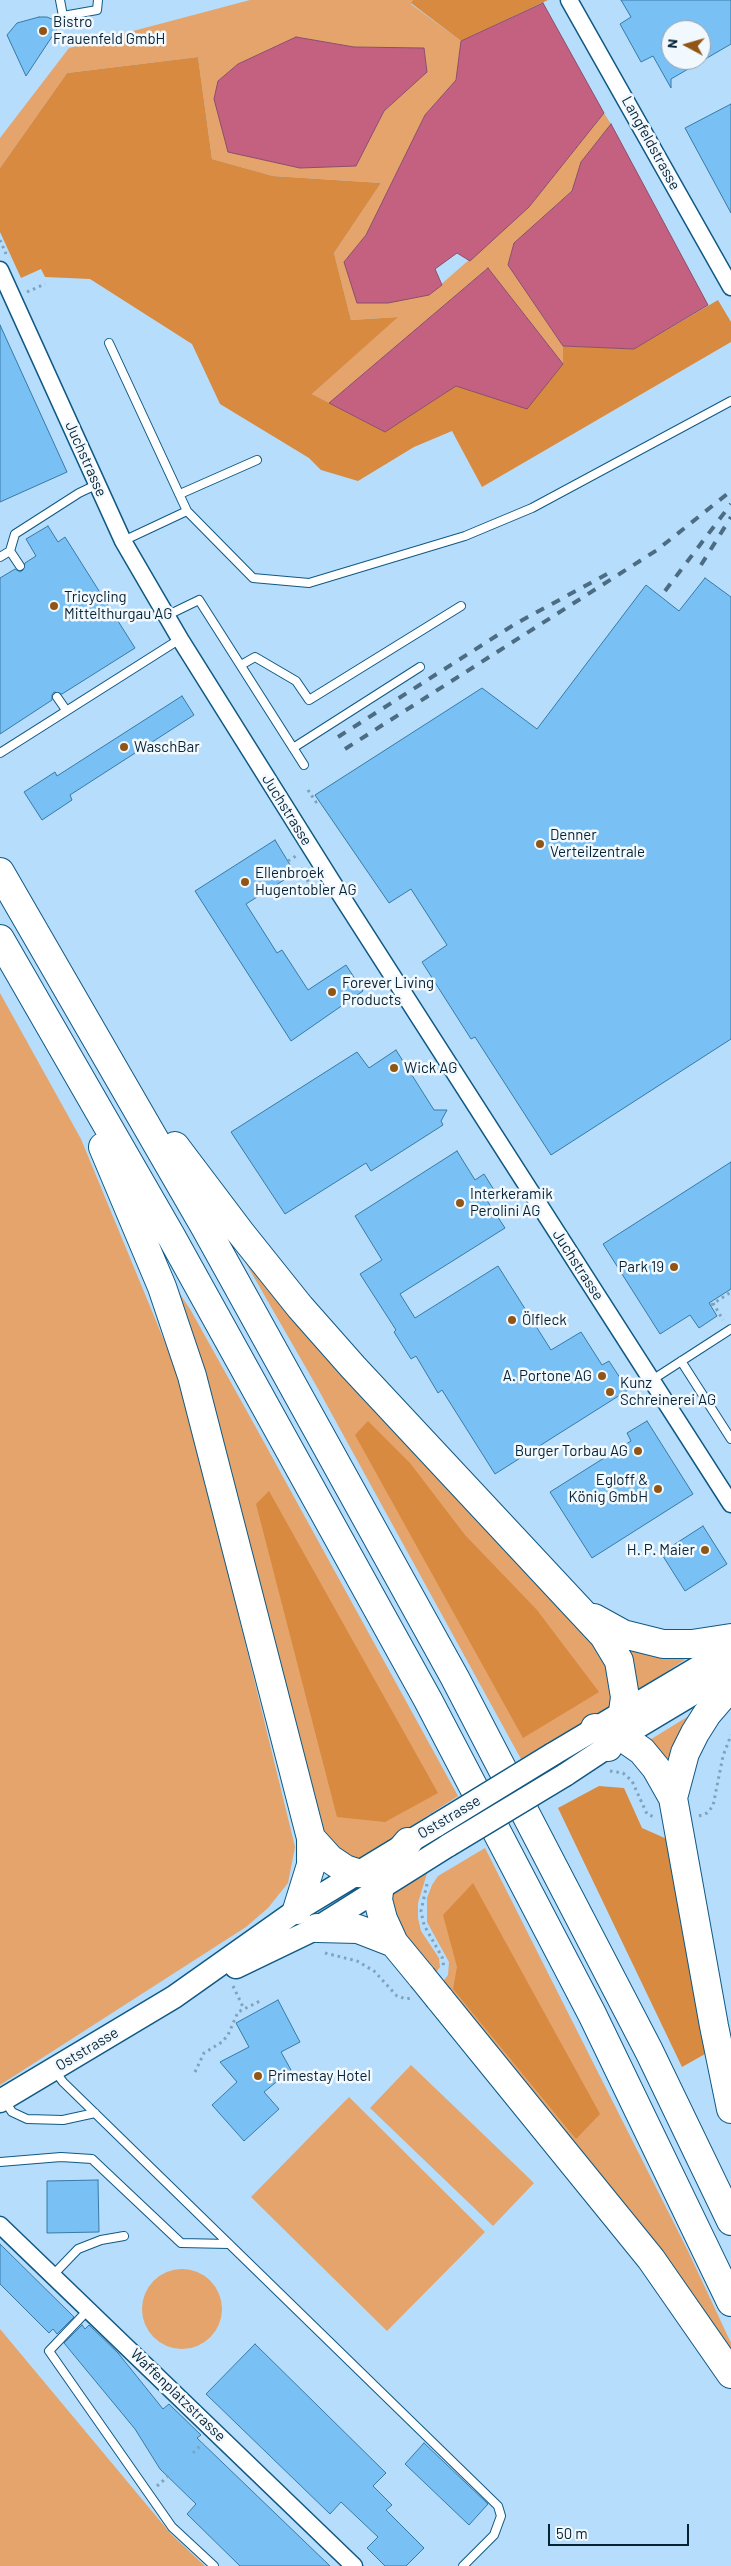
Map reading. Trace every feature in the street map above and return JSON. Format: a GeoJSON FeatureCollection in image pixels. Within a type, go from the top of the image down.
{"type":"FeatureCollection","features":[{"type":"Feature","properties":{"kind":"highway"},"geometry":{"type":"LineString","coordinates":[[0,872],[102,1047],[322,1435],[455,1678],[649,2051],[731,2221]]}},
{"type":"Feature","properties":{"kind":"highway"},"geometry":{"type":"LineString","coordinates":[[0,939],[186,1261],[428,1700],[592,2014],[731,2302]]}},
{"type":"Feature","properties":{"kind":"highway"},"geometry":{"type":"LineString","coordinates":[[52,1028],[162,1287],[179,1334],[206,1426],[311,1838],[307,1919],[358,1929],[394,1943]]}},
{"type":"Feature","properties":{"kind":"highway"},"geometry":{"type":"LineString","coordinates":[[102,1047],[240,1232],[300,1307],[353,1367],[582,1609],[604,1636],[619,1661],[624,1687],[611,1738],[642,1751],[656,1768],[667,1809],[731,2109]]}},
{"type":"Feature","properties":{"kind":"highway"},"geometry":{"type":"LineString","coordinates":[[582,1609],[613,1630],[650,1642],[675,1645],[731,1638]]}},
{"type":"Feature","properties":{"kind":"highway"},"geometry":{"type":"LineString","coordinates":[[667,1809],[685,1753],[695,1733],[711,1708],[731,1686]]}},
{"type":"Feature","properties":{"kind":"highway"},"geometry":{"type":"LineString","coordinates":[[311,1838],[330,1859],[381,1877]]}},
{"type":"Feature","properties":{"kind":"highway"},"geometry":{"type":"LineString","coordinates":[[408,1842],[381,1877],[381,1914],[394,1943],[651,2259],[731,2374]]}},
{"type":"Feature","properties":{"kind":"main road","name":"Oststrasse"},"geometry":{"type":"LineString","coordinates":[[2,2100],[307,1919],[381,1877],[449,1845],[565,1775],[731,1648]]}},
{"type":"Feature","properties":{"kind":"main road","name":"Oststrasse"},"geometry":{"type":"LineString","coordinates":[[408,1842],[553,1754],[611,1738],[731,1671]]}},
{"type":"Feature","properties":{"kind":"street","name":"Langfeldstrasse"},"geometry":{"type":"LineString","coordinates":[[569,0],[731,287]]}},
{"type":"Feature","properties":{"kind":"street","name":"Juchstrasse"},"geometry":{"type":"LineString","coordinates":[[0,270],[124,541],[166,616],[731,1504]]}},
{"type":"Feature","properties":{"kind":"street","name":"Waffenplatzstrasse"},"geometry":{"type":"LineString","coordinates":[[0,2225],[354,2566]]}},
{"type":"Feature","properties":{"kind":"lane"},"geometry":{"type":"LineString","coordinates":[[60,0],[64,16],[97,10],[98,0]]}},
{"type":"Feature","properties":{"kind":"lane"},"geometry":{"type":"LineString","coordinates":[[110,343],[187,511],[253,578],[309,583],[465,536],[523,511],[731,401]]}},
{"type":"Feature","properties":{"kind":"lane"},"geometry":{"type":"LineString","coordinates":[[180,494],[258,460]]}},
{"type":"Feature","properties":{"kind":"lane"},"geometry":{"type":"LineString","coordinates":[[0,557],[10,551],[16,534],[79,493],[98,484]]}},
{"type":"Feature","properties":{"kind":"lane"},"geometry":{"type":"LineString","coordinates":[[124,541],[187,511]]}},
{"type":"Feature","properties":{"kind":"lane"},"geometry":{"type":"LineString","coordinates":[[10,551],[20,566]]}},
{"type":"Feature","properties":{"kind":"lane"},"geometry":{"type":"LineString","coordinates":[[166,616],[200,600],[304,765]]}},
{"type":"Feature","properties":{"kind":"lane"},"geometry":{"type":"LineString","coordinates":[[241,665],[254,657],[296,681],[309,700],[461,606]]}},
{"type":"Feature","properties":{"kind":"lane"},"geometry":{"type":"LineString","coordinates":[[0,753],[180,639]]}},
{"type":"Feature","properties":{"kind":"lane"},"geometry":{"type":"LineString","coordinates":[[293,748],[420,668]]}},
{"type":"Feature","properties":{"kind":"lane"},"geometry":{"type":"LineString","coordinates":[[57,697],[66,710]]}},
{"type":"Feature","properties":{"kind":"lane"},"geometry":{"type":"LineString","coordinates":[[652,1380],[730,1330]]}},
{"type":"Feature","properties":{"kind":"lane"},"geometry":{"type":"LineString","coordinates":[[681,1361],[731,1439]]}},
{"type":"Feature","properties":{"kind":"lane"},"geometry":{"type":"LineString","coordinates":[[54,2069],[63,2082],[498,2506],[502,2516],[494,2535],[463,2566]]}},
{"type":"Feature","properties":{"kind":"lane"},"geometry":{"type":"LineString","coordinates":[[2,2100],[12,2112],[27,2119],[63,2120],[95,2113]]}},
{"type":"Feature","properties":{"kind":"lane"},"geometry":{"type":"LineString","coordinates":[[0,2162],[61,2157],[92,2159],[181,2243],[229,2244]]}},
{"type":"Feature","properties":{"kind":"lane"},"geometry":{"type":"LineString","coordinates":[[53,2275],[78,2249],[101,2240],[124,2236]]}},
{"type":"Feature","properties":{"kind":"lane"},"geometry":{"type":"LineString","coordinates":[[89,2309],[49,2351],[172,2526],[214,2566]]}},
{"type":"Feature","properties":{"kind":"path"},"geometry":{"type":"LineString","coordinates":[[24,294],[45,284]]}},
{"type":"Feature","properties":{"kind":"path"},"geometry":{"type":"LineString","coordinates":[[308,790],[316,802],[319,800]]}},
{"type":"Feature","properties":{"kind":"path"},"geometry":{"type":"LineString","coordinates":[[294,857],[313,891]]}},
{"type":"Feature","properties":{"kind":"path"},"geometry":{"type":"LineString","coordinates":[[730,1330],[712,1304],[731,1292]]}},
{"type":"Feature","properties":{"kind":"path"},"geometry":{"type":"LineString","coordinates":[[694,1818],[707,1813],[713,1806],[723,1756],[731,1735]]}},
{"type":"Feature","properties":{"kind":"path"},"geometry":{"type":"LineString","coordinates":[[611,1738],[623,1773],[632,1781],[647,1814],[667,1809]]}},
{"type":"Feature","properties":{"kind":"path"},"geometry":{"type":"LineString","coordinates":[[231,1983],[244,2009]]}},
{"type":"Feature","properties":{"kind":"path"},"geometry":{"type":"LineString","coordinates":[[195,2072],[204,2053],[222,2042],[238,2012],[262,2000]]}},
{"type":"Feature","properties":{"kind":"path"},"geometry":{"type":"LineString","coordinates":[[150,2494],[172,2472]]}},
{"type":"Feature","properties":{"kind":"shaded area"},"geometry":{"type":"Polygon","coordinates":[[[250,0],[413,0],[411,4],[461,41],[456,80],[425,115],[366,235],[344,262],[429,295],[529,207],[604,113],[611,124],[581,162],[572,191],[514,243],[508,265],[563,346],[563,364],[488,268],[329,403],[312,394],[397,317],[351,320],[334,253],[381,183],[273,176],[212,159],[198,57],[67,73],[0,168],[0,138],[69,48],[250,0]],[[296,37],[238,64],[218,81],[356,166],[384,111],[427,71],[424,48],[354,47],[296,37]]]}},
{"type":"Feature","properties":{"kind":"shaded area"},"geometry":{"type":"Polygon","coordinates":[[[413,0],[548,0],[461,41],[411,3],[413,0]]]}},
{"type":"Feature","properties":{"kind":"shaded area"},"geometry":{"type":"Polygon","coordinates":[[[543,3],[604,113],[529,207],[470,261],[457,253],[435,269],[442,285],[429,295],[388,303],[357,303],[344,262],[366,235],[425,115],[456,80],[461,41],[543,3]]]}},
{"type":"Feature","properties":{"kind":"shaded area"},"geometry":{"type":"Polygon","coordinates":[[[296,37],[354,47],[424,48],[427,72],[384,111],[356,166],[300,168],[228,152],[214,99],[218,81],[238,64],[296,37]]]}},
{"type":"Feature","properties":{"kind":"shaded area"},"geometry":{"type":"Polygon","coordinates":[[[198,57],[212,159],[273,176],[381,183],[334,253],[351,320],[398,317],[312,394],[385,432],[456,386],[527,408],[563,364],[563,346],[634,349],[718,300],[731,322],[731,342],[482,487],[452,431],[414,447],[358,481],[321,470],[309,458],[220,404],[192,344],[90,279],[45,277],[41,269],[21,278],[0,232],[0,168],[67,73],[198,57]]]}},
{"type":"Feature","properties":{"kind":"shaded area"},"geometry":{"type":"Polygon","coordinates":[[[611,124],[708,305],[634,349],[563,346],[508,265],[514,243],[572,191],[581,162],[611,124]]]}},
{"type":"Feature","properties":{"kind":"shaded area"},"geometry":{"type":"Polygon","coordinates":[[[488,268],[563,364],[527,409],[456,386],[385,432],[329,403],[488,268]]]}},
{"type":"Feature","properties":{"kind":"shaded area"},"geometry":{"type":"Polygon","coordinates":[[[0,993],[81,1139],[182,1384],[295,1847],[288,1883],[268,1908],[246,1927],[0,2085],[0,993]]]}},
{"type":"Feature","properties":{"kind":"shaded area"},"geometry":{"type":"Polygon","coordinates":[[[239,1251],[599,1646],[614,1682],[610,1707],[521,1759],[317,1387],[239,1251]]]}},
{"type":"Feature","properties":{"kind":"shaded area"},"geometry":{"type":"Polygon","coordinates":[[[174,1285],[190,1309],[254,1424],[458,1796],[359,1860],[340,1855],[322,1830],[174,1285]]]}},
{"type":"Feature","properties":{"kind":"shaded area"},"geometry":{"type":"Polygon","coordinates":[[[368,1421],[410,1463],[465,1535],[537,1610],[599,1692],[523,1738],[355,1435],[368,1421]]]}},
{"type":"Feature","properties":{"kind":"shaded area"},"geometry":{"type":"Polygon","coordinates":[[[269,1491],[438,1793],[385,1822],[337,1817],[256,1504],[269,1491]]]}},
{"type":"Feature","properties":{"kind":"shaded area"},"geometry":{"type":"Polygon","coordinates":[[[622,1645],[689,1657],[637,1691],[622,1645]]]}},
{"type":"Feature","properties":{"kind":"shaded area"},"geometry":{"type":"Polygon","coordinates":[[[692,1714],[672,1766],[648,1741],[692,1714]]]}},
{"type":"Feature","properties":{"kind":"shaded area"},"geometry":{"type":"Polygon","coordinates":[[[599,1786],[624,1788],[642,1828],[667,1839],[705,2054],[682,2067],[558,1808],[599,1786]]]}},
{"type":"Feature","properties":{"kind":"shaded area"},"geometry":{"type":"Polygon","coordinates":[[[485,1848],[688,2251],[731,2343],[731,2361],[441,1984],[448,1975],[449,1962],[427,1922],[427,1898],[438,1876],[485,1848]]]}},
{"type":"Feature","properties":{"kind":"shaded area"},"geometry":{"type":"Polygon","coordinates":[[[428,1870],[418,1903],[418,1918],[421,1931],[439,1958],[440,1967],[433,1977],[412,1951],[388,1897],[428,1870]]]}},
{"type":"Feature","properties":{"kind":"shaded area"},"geometry":{"type":"Polygon","coordinates":[[[473,1883],[600,2114],[576,2139],[453,1989],[457,1967],[443,1915],[473,1883]]]}},
{"type":"Feature","properties":{"kind":"shaded area"},"geometry":{"type":"Polygon","coordinates":[[[411,2065],[534,2183],[493,2226],[370,2108],[411,2065]]]}},
{"type":"Feature","properties":{"kind":"shaded area"},"geometry":{"type":"Polygon","coordinates":[[[349,2097],[485,2232],[387,2331],[251,2197],[349,2097]]]}},
{"type":"Feature","properties":{"kind":"shaded area"},"geometry":{"type":"Polygon","coordinates":[[[182,2269],[197,2272],[210,2281],[219,2294],[222,2309],[219,2324],[210,2337],[197,2346],[182,2349],[167,2346],[154,2337],[145,2324],[142,2309],[145,2294],[154,2281],[167,2272],[182,2269]]]}},
{"type":"Feature","properties":{"kind":"shaded area"},"geometry":{"type":"Polygon","coordinates":[[[0,2329],[171,2534],[205,2566],[0,2566],[0,2329]]]}},
{"type":"Feature","properties":{"kind":"building"},"geometry":{"type":"Polygon","coordinates":[[[621,0],[731,0],[731,44],[711,56],[711,20],[661,20],[661,70],[686,70],[671,79],[671,88],[653,56],[641,62],[620,24],[631,17],[621,0]]]}},
{"type":"Feature","properties":{"kind":"building"},"geometry":{"type":"Polygon","coordinates":[[[39,17],[47,17],[61,23],[26,76],[7,35],[17,23],[39,17]]]}},
{"type":"Feature","properties":{"kind":"building"},"geometry":{"type":"Polygon","coordinates":[[[731,104],[731,213],[685,128],[731,104]]]}},
{"type":"Feature","properties":{"kind":"building"},"geometry":{"type":"Polygon","coordinates":[[[0,325],[67,472],[0,502],[0,325]]]}},
{"type":"Feature","properties":{"kind":"building","name":"Tricycling Mittelthurgau AG"},"geometry":{"type":"Polygon","coordinates":[[[48,526],[58,542],[65,537],[135,648],[62,694],[54,692],[52,700],[0,734],[0,578],[15,569],[20,572],[23,570],[25,563],[36,556],[26,539],[48,526]]]}},
{"type":"Feature","properties":{"kind":"building","name":"Denner Verteilzentrale"},"geometry":{"type":"Polygon","coordinates":[[[705,578],[731,597],[731,1039],[551,1155],[475,1037],[471,1039],[422,962],[447,945],[411,889],[389,903],[315,795],[482,688],[537,729],[646,585],[679,611],[705,578]]]}},
{"type":"Feature","properties":{"kind":"building","name":"WaschBar"},"geometry":{"type":"Polygon","coordinates":[[[182,696],[194,715],[70,795],[72,800],[42,820],[24,792],[55,772],[57,776],[182,696]]]}},
{"type":"Feature","properties":{"kind":"building"},"geometry":{"type":"Polygon","coordinates":[[[275,840],[295,873],[246,904],[277,953],[282,950],[308,990],[346,965],[363,991],[291,1041],[195,891],[275,840]]]}},
{"type":"Feature","properties":{"kind":"building"},"geometry":{"type":"Polygon","coordinates":[[[396,1050],[434,1110],[447,1110],[441,1121],[443,1125],[371,1171],[366,1163],[285,1214],[231,1132],[357,1052],[369,1068],[396,1050]]]}},
{"type":"Feature","properties":{"kind":"building"},"geometry":{"type":"Polygon","coordinates":[[[457,1151],[475,1180],[484,1174],[494,1190],[484,1196],[505,1228],[400,1294],[415,1318],[498,1266],[551,1350],[581,1332],[602,1365],[609,1361],[628,1390],[495,1474],[442,1390],[438,1393],[416,1356],[411,1359],[394,1332],[396,1330],[360,1274],[382,1260],[355,1216],[457,1151]]]}},
{"type":"Feature","properties":{"kind":"building","name":"Park 19"},"geometry":{"type":"Polygon","coordinates":[[[731,1162],[731,1289],[709,1303],[717,1316],[699,1328],[690,1315],[660,1334],[603,1244],[731,1162]]]}},
{"type":"Feature","properties":{"kind":"building"},"geometry":{"type":"Polygon","coordinates":[[[647,1421],[693,1494],[592,1558],[550,1492],[631,1441],[627,1433],[647,1421]]]}},
{"type":"Feature","properties":{"kind":"building"},"geometry":{"type":"Polygon","coordinates":[[[703,1526],[727,1564],[685,1591],[661,1553],[703,1526]]]}},
{"type":"Feature","properties":{"kind":"building","name":"Primestay Hotel"},"geometry":{"type":"Polygon","coordinates":[[[278,2000],[300,2042],[281,2052],[291,2070],[264,2092],[279,2109],[244,2141],[212,2105],[237,2082],[220,2062],[249,2047],[236,2023],[278,2000]]]}},
{"type":"Feature","properties":{"kind":"building"},"geometry":{"type":"Polygon","coordinates":[[[98,2180],[99,2232],[47,2233],[47,2181],[98,2180]]]}},
{"type":"Feature","properties":{"kind":"building"},"geometry":{"type":"Polygon","coordinates":[[[0,2244],[74,2317],[57,2334],[53,2329],[49,2333],[0,2284],[0,2244]]]}},
{"type":"Feature","properties":{"kind":"building"},"geometry":{"type":"Polygon","coordinates":[[[82,2325],[85,2329],[89,2325],[118,2353],[163,2409],[169,2404],[201,2435],[197,2438],[330,2566],[240,2566],[187,2514],[196,2504],[160,2469],[135,2429],[64,2343],[82,2325]]]}},
{"type":"Feature","properties":{"kind":"building"},"geometry":{"type":"Polygon","coordinates":[[[255,2344],[386,2473],[373,2486],[392,2505],[386,2510],[424,2548],[406,2566],[385,2566],[367,2548],[378,2537],[341,2502],[330,2514],[206,2394],[255,2344]]]}},
{"type":"Feature","properties":{"kind":"building"},"geometry":{"type":"Polygon","coordinates":[[[424,2443],[488,2504],[469,2525],[405,2464],[424,2443]]]}},
{"type":"Feature","properties":{"kind":"railway"},"geometry":{"type":"LineString","coordinates":[[345,749],[657,550],[731,491]]}},
{"type":"Feature","properties":{"kind":"railway"},"geometry":{"type":"LineString","coordinates":[[665,591],[731,504]]}},
{"type":"Feature","properties":{"kind":"railway"},"geometry":{"type":"LineString","coordinates":[[701,565],[731,517]]}},
{"type":"Feature","properties":{"kind":"railway"},"geometry":{"type":"LineString","coordinates":[[338,737],[515,624],[607,574]]}},
{"type":"Feature","properties":{"kind":"place","name":"Bistro Frauenfeld GmbH"},"geometry":{"type":"Point","coordinates":[43,31]}},
{"type":"Feature","properties":{"kind":"place","name":"Tricycling Mittelthurgau AG"},"geometry":{"type":"Point","coordinates":[54,606]}},
{"type":"Feature","properties":{"kind":"place","name":"WaschBar"},"geometry":{"type":"Point","coordinates":[124,747]}},
{"type":"Feature","properties":{"kind":"place","name":"Denner Verteilzentrale"},"geometry":{"type":"Point","coordinates":[540,844]}},
{"type":"Feature","properties":{"kind":"place","name":"Ellenbroek Hugentobler AG"},"geometry":{"type":"Point","coordinates":[245,882]}},
{"type":"Feature","properties":{"kind":"place","name":"Forever Living Products"},"geometry":{"type":"Point","coordinates":[332,992]}},
{"type":"Feature","properties":{"kind":"place","name":"Wick AG"},"geometry":{"type":"Point","coordinates":[394,1068]}},
{"type":"Feature","properties":{"kind":"place","name":"Interkeramik Perolini AG"},"geometry":{"type":"Point","coordinates":[460,1203]}},
{"type":"Feature","properties":{"kind":"place","name":"Park 19"},"geometry":{"type":"Point","coordinates":[674,1267]}},
{"type":"Feature","properties":{"kind":"place","name":"Ölfleck"},"geometry":{"type":"Point","coordinates":[512,1320]}},
{"type":"Feature","properties":{"kind":"place","name":"A. Portone AG"},"geometry":{"type":"Point","coordinates":[602,1376]}},
{"type":"Feature","properties":{"kind":"place","name":"Kunz Schreinerei AG"},"geometry":{"type":"Point","coordinates":[610,1392]}},
{"type":"Feature","properties":{"kind":"place","name":"Burger Torbau AG"},"geometry":{"type":"Point","coordinates":[638,1451]}},
{"type":"Feature","properties":{"kind":"place","name":"Egloff & König GmbH"},"geometry":{"type":"Point","coordinates":[658,1489]}},
{"type":"Feature","properties":{"kind":"place","name":"H. P. Maier"},"geometry":{"type":"Point","coordinates":[705,1550]}},
{"type":"Feature","properties":{"kind":"place","name":"Primestay Hotel"},"geometry":{"type":"Point","coordinates":[258,2076]}}]}
